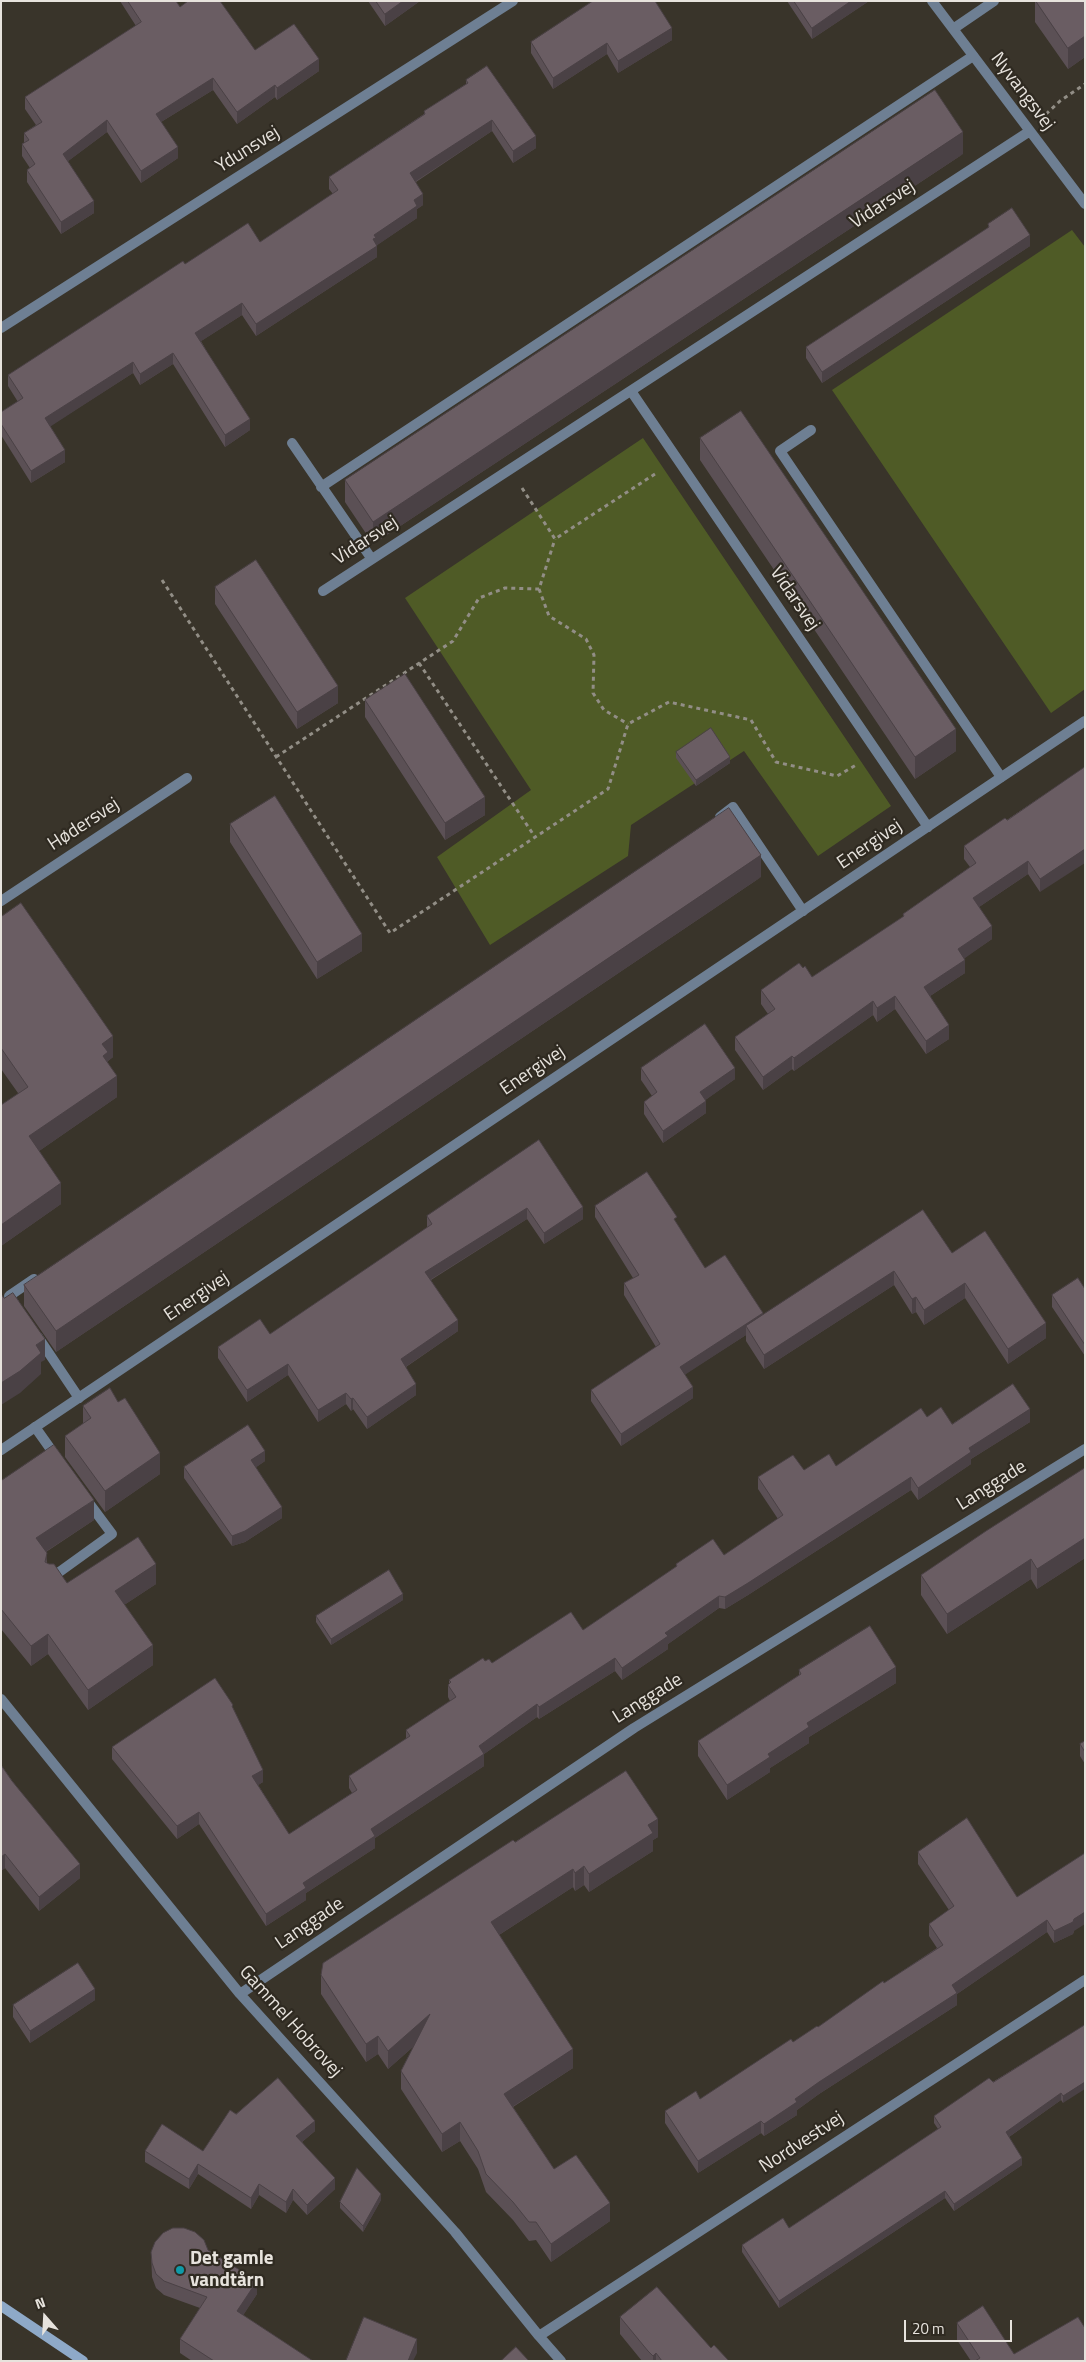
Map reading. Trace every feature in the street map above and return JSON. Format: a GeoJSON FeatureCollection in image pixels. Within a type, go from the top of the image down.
{"type":"FeatureCollection","features":[{"type":"Feature","properties":{"kind":"street","name":"Ydunsvej"},"geometry":{"type":"LineString","coordinates":[[1,328],[513,1]]}},
{"type":"Feature","properties":{"kind":"street","name":"Nyvangsvej"},"geometry":{"type":"LineString","coordinates":[[932,1],[1085,204]]}},
{"type":"Feature","properties":{"kind":"street"},"geometry":{"type":"LineString","coordinates":[[953,29],[994,1]]}},
{"type":"Feature","properties":{"kind":"street"},"geometry":{"type":"LineString","coordinates":[[321,487],[973,56]]}},
{"type":"Feature","properties":{"kind":"street","name":"Vidarsvej"},"geometry":{"type":"LineString","coordinates":[[323,591],[1030,131]]}},
{"type":"Feature","properties":{"kind":"street","name":"Vidarsvej"},"geometry":{"type":"LineString","coordinates":[[630,391],[928,827]]}},
{"type":"Feature","properties":{"kind":"street"},"geometry":{"type":"LineString","coordinates":[[811,430],[780,451],[1001,777]]}},
{"type":"Feature","properties":{"kind":"street"},"geometry":{"type":"LineString","coordinates":[[292,443],[371,558]]}},
{"type":"Feature","properties":{"kind":"street","name":"Energivej"},"geometry":{"type":"LineString","coordinates":[[1,1450],[1085,721]]}},
{"type":"Feature","properties":{"kind":"street","name":"Hødersvej"},"geometry":{"type":"LineString","coordinates":[[1,901],[187,778]]}},
{"type":"Feature","properties":{"kind":"street"},"geometry":{"type":"LineString","coordinates":[[708,824],[733,807],[803,911]]}},
{"type":"Feature","properties":{"kind":"street"},"geometry":{"type":"LineString","coordinates":[[20,1311],[9,1296],[42,1274]]}},
{"type":"Feature","properties":{"kind":"street"},"geometry":{"type":"LineString","coordinates":[[31,1327],[79,1398]]}},
{"type":"Feature","properties":{"kind":"street"},"geometry":{"type":"LineString","coordinates":[[35,1427],[62,1466]]}},
{"type":"Feature","properties":{"kind":"street","name":"Langgade"},"geometry":{"type":"LineString","coordinates":[[240,1994],[257,1980],[634,1728],[1085,1449]]}},
{"type":"Feature","properties":{"kind":"street"},"geometry":{"type":"LineString","coordinates":[[50,1578],[112,1534],[79,1488]]}},
{"type":"Feature","properties":{"kind":"street","name":"Gammel Hobrovej"},"geometry":{"type":"LineString","coordinates":[[1,1699],[240,1994],[455,2232],[561,2361]]}},
{"type":"Feature","properties":{"kind":"street","name":"Nordvestvej"},"geometry":{"type":"LineString","coordinates":[[539,2336],[1085,1980]]}},
{"type":"Feature","properties":{"kind":"street"},"geometry":{"type":"LineString","coordinates":[[1,2306],[83,2361]]}},
{"type":"Feature","properties":{"kind":"path"},"geometry":{"type":"LineString","coordinates":[[1030,131],[1060,101],[1085,84]]}},
{"type":"Feature","properties":{"kind":"path"},"geometry":{"type":"LineString","coordinates":[[628,724],[604,710],[593,693],[594,655],[586,639],[549,616],[539,589],[555,539],[677,459]]}},
{"type":"Feature","properties":{"kind":"path"},"geometry":{"type":"LineString","coordinates":[[510,469],[555,539]]}},
{"type":"Feature","properties":{"kind":"path"},"geometry":{"type":"LineString","coordinates":[[162,580],[390,933],[608,789],[628,724],[669,702],[751,720],[776,762],[837,776],[878,752]]}},
{"type":"Feature","properties":{"kind":"path"},"geometry":{"type":"LineString","coordinates":[[276,757],[453,641],[479,598],[505,588],[539,589]]}},
{"type":"Feature","properties":{"kind":"path"},"geometry":{"type":"LineString","coordinates":[[419,663],[535,837]]}},
{"type":"Feature","properties":{"kind":"green space"},"geometry":{"type":"Polygon","coordinates":[[[1072,230],[1085,247],[1085,689],[1051,713],[832,390],[1072,230]]]}},
{"type":"Feature","properties":{"kind":"green space"},"geometry":{"type":"Polygon","coordinates":[[[643,438],[891,806],[818,856],[744,751],[631,825],[628,856],[490,945],[437,857],[531,790],[405,598],[643,438]]]}},
{"type":"Feature","properties":{"kind":"building"},"geometry":{"type":"Polygon","coordinates":[[[128,1],[176,1],[180,7],[188,1],[220,1],[255,50],[294,24],[319,59],[277,88],[275,85],[237,112],[213,78],[156,114],[178,147],[141,171],[107,120],[63,154],[94,201],[61,222],[27,170],[35,164],[22,144],[29,140],[24,133],[42,122],[25,97],[141,22],[128,1]]]}},
{"type":"Feature","properties":{"kind":"building"},"geometry":{"type":"Polygon","coordinates":[[[376,1],[403,1],[385,14],[376,1]]]}},
{"type":"Feature","properties":{"kind":"building"},"geometry":{"type":"Polygon","coordinates":[[[593,1],[655,1],[672,28],[618,61],[607,43],[553,78],[531,42],[593,1]]]}},
{"type":"Feature","properties":{"kind":"building"},"geometry":{"type":"Polygon","coordinates":[[[794,1],[851,1],[812,28],[794,1]]]}},
{"type":"Feature","properties":{"kind":"building"},"geometry":{"type":"Polygon","coordinates":[[[1036,1],[1085,1],[1085,36],[1068,48],[1036,1]]]}},
{"type":"Feature","properties":{"kind":"building"},"geometry":{"type":"Polygon","coordinates":[[[487,66],[536,136],[513,151],[492,120],[410,173],[423,194],[414,200],[417,206],[374,235],[376,238],[373,239],[377,246],[256,324],[242,303],[195,333],[250,419],[225,435],[173,353],[140,374],[133,362],[45,418],[65,450],[31,471],[1,424],[1,412],[23,398],[8,375],[183,261],[185,264],[248,223],[260,242],[338,190],[329,177],[425,114],[424,111],[468,83],[466,80],[487,66]]]}},
{"type":"Feature","properties":{"kind":"building"},"geometry":{"type":"Polygon","coordinates":[[[935,90],[963,132],[373,522],[345,480],[935,90]]]}},
{"type":"Feature","properties":{"kind":"building"},"geometry":{"type":"Polygon","coordinates":[[[1012,208],[1030,235],[822,372],[806,347],[989,227],[988,224],[1012,208]]]}},
{"type":"Feature","properties":{"kind":"building"},"geometry":{"type":"Polygon","coordinates":[[[741,411],[956,729],[915,757],[700,438],[741,411]]]}},
{"type":"Feature","properties":{"kind":"building"},"geometry":{"type":"Polygon","coordinates":[[[256,560],[338,686],[297,712],[215,587],[256,560]]]}},
{"type":"Feature","properties":{"kind":"building"},"geometry":{"type":"Polygon","coordinates":[[[405,674],[485,797],[445,823],[365,700],[405,674]]]}},
{"type":"Feature","properties":{"kind":"building"},"geometry":{"type":"Polygon","coordinates":[[[711,728],[730,757],[696,780],[676,752],[711,728]]]}},
{"type":"Feature","properties":{"kind":"building"},"geometry":{"type":"Polygon","coordinates":[[[1085,767],[1085,849],[1040,879],[1028,861],[973,898],[992,926],[958,949],[965,960],[924,987],[949,1025],[926,1041],[895,996],[877,1008],[873,1001],[794,1058],[792,1056],[763,1077],[735,1037],[775,1009],[761,990],[799,963],[803,968],[805,966],[812,977],[904,916],[903,914],[976,863],[964,846],[1005,818],[1007,820],[1085,767]]]}},
{"type":"Feature","properties":{"kind":"building"},"geometry":{"type":"Polygon","coordinates":[[[275,796],[362,934],[317,962],[230,824],[275,796]]]}},
{"type":"Feature","properties":{"kind":"building"},"geometry":{"type":"Polygon","coordinates":[[[729,808],[761,855],[56,1331],[24,1285],[729,808]]]}},
{"type":"Feature","properties":{"kind":"building"},"geometry":{"type":"Polygon","coordinates":[[[21,903],[113,1036],[102,1044],[108,1052],[103,1056],[117,1076],[29,1136],[61,1183],[1,1225],[1,1105],[28,1087],[1,1048],[1,917],[21,903]]]}},
{"type":"Feature","properties":{"kind":"building"},"geometry":{"type":"Polygon","coordinates":[[[705,1024],[735,1068],[700,1092],[706,1101],[663,1131],[644,1102],[657,1092],[641,1068],[705,1024]]]}},
{"type":"Feature","properties":{"kind":"building"},"geometry":{"type":"Polygon","coordinates":[[[539,1140],[583,1207],[544,1233],[527,1208],[425,1272],[458,1320],[401,1359],[416,1384],[367,1417],[353,1398],[351,1399],[346,1393],[318,1410],[288,1364],[247,1390],[218,1347],[260,1319],[270,1334],[432,1224],[427,1216],[539,1140]]]}},
{"type":"Feature","properties":{"kind":"building"},"geometry":{"type":"Polygon","coordinates":[[[647,1172],[677,1217],[674,1219],[705,1268],[725,1255],[763,1313],[680,1367],[693,1387],[621,1434],[591,1390],[660,1344],[624,1283],[639,1275],[595,1206],[647,1172]]]}},
{"type":"Feature","properties":{"kind":"building"},"geometry":{"type":"Polygon","coordinates":[[[923,1210],[952,1253],[985,1231],[1046,1323],[1008,1349],[965,1283],[924,1310],[916,1297],[912,1299],[894,1271],[764,1355],[746,1326],[923,1210]]]}},
{"type":"Feature","properties":{"kind":"building"},"geometry":{"type":"Polygon","coordinates":[[[1078,1278],[1085,1289],[1085,1345],[1052,1295],[1078,1278]]]}},
{"type":"Feature","properties":{"kind":"building"},"geometry":{"type":"Polygon","coordinates":[[[13,1293],[45,1339],[36,1345],[41,1353],[20,1371],[1,1383],[1,1294],[4,1298],[13,1293]]]}},
{"type":"Feature","properties":{"kind":"building"},"geometry":{"type":"Polygon","coordinates":[[[1013,1384],[1030,1409],[969,1448],[971,1452],[918,1488],[911,1477],[748,1583],[725,1597],[719,1596],[665,1633],[668,1636],[622,1668],[615,1658],[539,1707],[537,1704],[479,1746],[484,1754],[371,1829],[375,1836],[303,1883],[306,1888],[266,1914],[199,1812],[177,1826],[112,1747],[215,1678],[233,1705],[263,1770],[252,1776],[289,1834],[357,1790],[349,1776],[410,1736],[406,1730],[456,1697],[448,1685],[451,1682],[449,1680],[483,1658],[485,1661],[489,1659],[492,1663],[571,1612],[583,1630],[713,1539],[724,1555],[783,1515],[758,1477],[793,1455],[804,1470],[829,1454],[836,1466],[921,1408],[927,1417],[941,1407],[952,1424],[1013,1384]]]}},
{"type":"Feature","properties":{"kind":"building"},"geometry":{"type":"Polygon","coordinates":[[[110,1388],[118,1402],[125,1398],[160,1453],[105,1491],[65,1436],[91,1418],[83,1406],[110,1388]]]}},
{"type":"Feature","properties":{"kind":"building"},"geometry":{"type":"Polygon","coordinates":[[[248,1425],[265,1451],[251,1460],[282,1507],[245,1531],[232,1536],[184,1467],[248,1425]]]}},
{"type":"Feature","properties":{"kind":"building"},"geometry":{"type":"Polygon","coordinates":[[[54,1445],[94,1500],[36,1538],[47,1553],[45,1562],[54,1564],[67,1583],[138,1537],[156,1564],[115,1591],[153,1645],[88,1690],[48,1634],[31,1646],[1,1609],[1,1481],[54,1445]]]}},
{"type":"Feature","properties":{"kind":"building"},"geometry":{"type":"Polygon","coordinates":[[[1085,1468],[1085,1538],[1037,1569],[1031,1559],[947,1614],[921,1575],[1085,1468]]]}},
{"type":"Feature","properties":{"kind":"building"},"geometry":{"type":"Polygon","coordinates":[[[389,1570],[403,1594],[331,1639],[316,1616],[389,1570]]]}},
{"type":"Feature","properties":{"kind":"building"},"geometry":{"type":"Polygon","coordinates":[[[870,1626],[896,1667],[807,1723],[809,1727],[768,1754],[770,1757],[727,1785],[698,1741],[801,1674],[799,1670],[870,1626]]]}},
{"type":"Feature","properties":{"kind":"building"},"geometry":{"type":"Polygon","coordinates":[[[1085,1741],[1085,1752],[1080,1744],[1085,1741]]]}},
{"type":"Feature","properties":{"kind":"building"},"geometry":{"type":"Polygon","coordinates":[[[1,1765],[80,1864],[39,1897],[5,1854],[1,1857],[1,1765]]]}},
{"type":"Feature","properties":{"kind":"building"},"geometry":{"type":"Polygon","coordinates":[[[626,1771],[658,1819],[648,1825],[653,1833],[589,1874],[584,1866],[575,1873],[573,1869],[491,1922],[573,2049],[504,2094],[554,2169],[576,2155],[610,2203],[551,2244],[536,2222],[529,2222],[486,2174],[478,2151],[460,2122],[442,2134],[401,2071],[430,2014],[388,2051],[378,2036],[366,2044],[321,1975],[323,1963],[513,1840],[515,1842],[626,1771]]]}},
{"type":"Feature","properties":{"kind":"building"},"geometry":{"type":"Polygon","coordinates":[[[967,1818],[1017,1897],[1085,1853],[1085,1912],[1074,1919],[1073,1922],[1054,1931],[1047,1920],[952,1985],[957,1993],[819,2082],[795,2099],[797,2102],[764,2124],[761,2121],[698,2161],[665,2111],[696,2091],[700,2099],[791,2039],[793,2042],[818,2027],[883,1981],[884,1983],[943,1945],[929,1924],[954,1906],[918,1852],[967,1818]]]}},
{"type":"Feature","properties":{"kind":"building"},"geometry":{"type":"Polygon","coordinates":[[[78,1963],[95,1989],[30,2031],[13,2005],[78,1963]]]}},
{"type":"Feature","properties":{"kind":"building"},"geometry":{"type":"Polygon","coordinates":[[[1085,2025],[1085,2082],[1063,2096],[1061,2093],[1006,2132],[1022,2158],[954,2204],[945,2191],[779,2301],[742,2245],[783,2218],[789,2228],[941,2127],[934,2116],[989,2078],[993,2082],[1085,2025]]]}},
{"type":"Feature","properties":{"kind":"building"},"geometry":{"type":"Polygon","coordinates":[[[278,2078],[315,2121],[296,2136],[335,2178],[307,2205],[293,2189],[286,2202],[259,2184],[251,2198],[198,2164],[189,2179],[145,2151],[162,2124],[203,2151],[230,2110],[236,2114],[278,2078]]]}},
{"type":"Feature","properties":{"kind":"building"},"geometry":{"type":"Polygon","coordinates":[[[357,2168],[381,2194],[363,2226],[340,2202],[357,2168]]]}},
{"type":"Feature","properties":{"kind":"building"},"geometry":{"type":"Polygon","coordinates":[[[173,2228],[184,2228],[195,2232],[204,2240],[208,2250],[257,2281],[237,2311],[313,2361],[214,2361],[180,2339],[207,2297],[164,2281],[156,2274],[151,2252],[155,2242],[163,2233],[173,2228]]]}},
{"type":"Feature","properties":{"kind":"building"},"geometry":{"type":"Polygon","coordinates":[[[657,2287],[711,2348],[714,2345],[729,2361],[662,2361],[656,2353],[653,2356],[648,2351],[620,2317],[657,2287]]]}},
{"type":"Feature","properties":{"kind":"building"},"geometry":{"type":"Polygon","coordinates":[[[983,2306],[1014,2354],[1078,2317],[1085,2328],[1085,2361],[975,2361],[980,2358],[957,2323],[983,2306]]]}},
{"type":"Feature","properties":{"kind":"building"},"geometry":{"type":"Polygon","coordinates":[[[364,2317],[417,2339],[408,2361],[346,2361],[364,2317]]]}},
{"type":"Feature","properties":{"kind":"building"},"geometry":{"type":"Polygon","coordinates":[[[516,2347],[529,2361],[501,2361],[516,2347]]]}},
{"type":"Feature","properties":{"kind":"place","name":"Det gamle vandtårn"},"geometry":{"type":"Point","coordinates":[180,2270]}}]}
